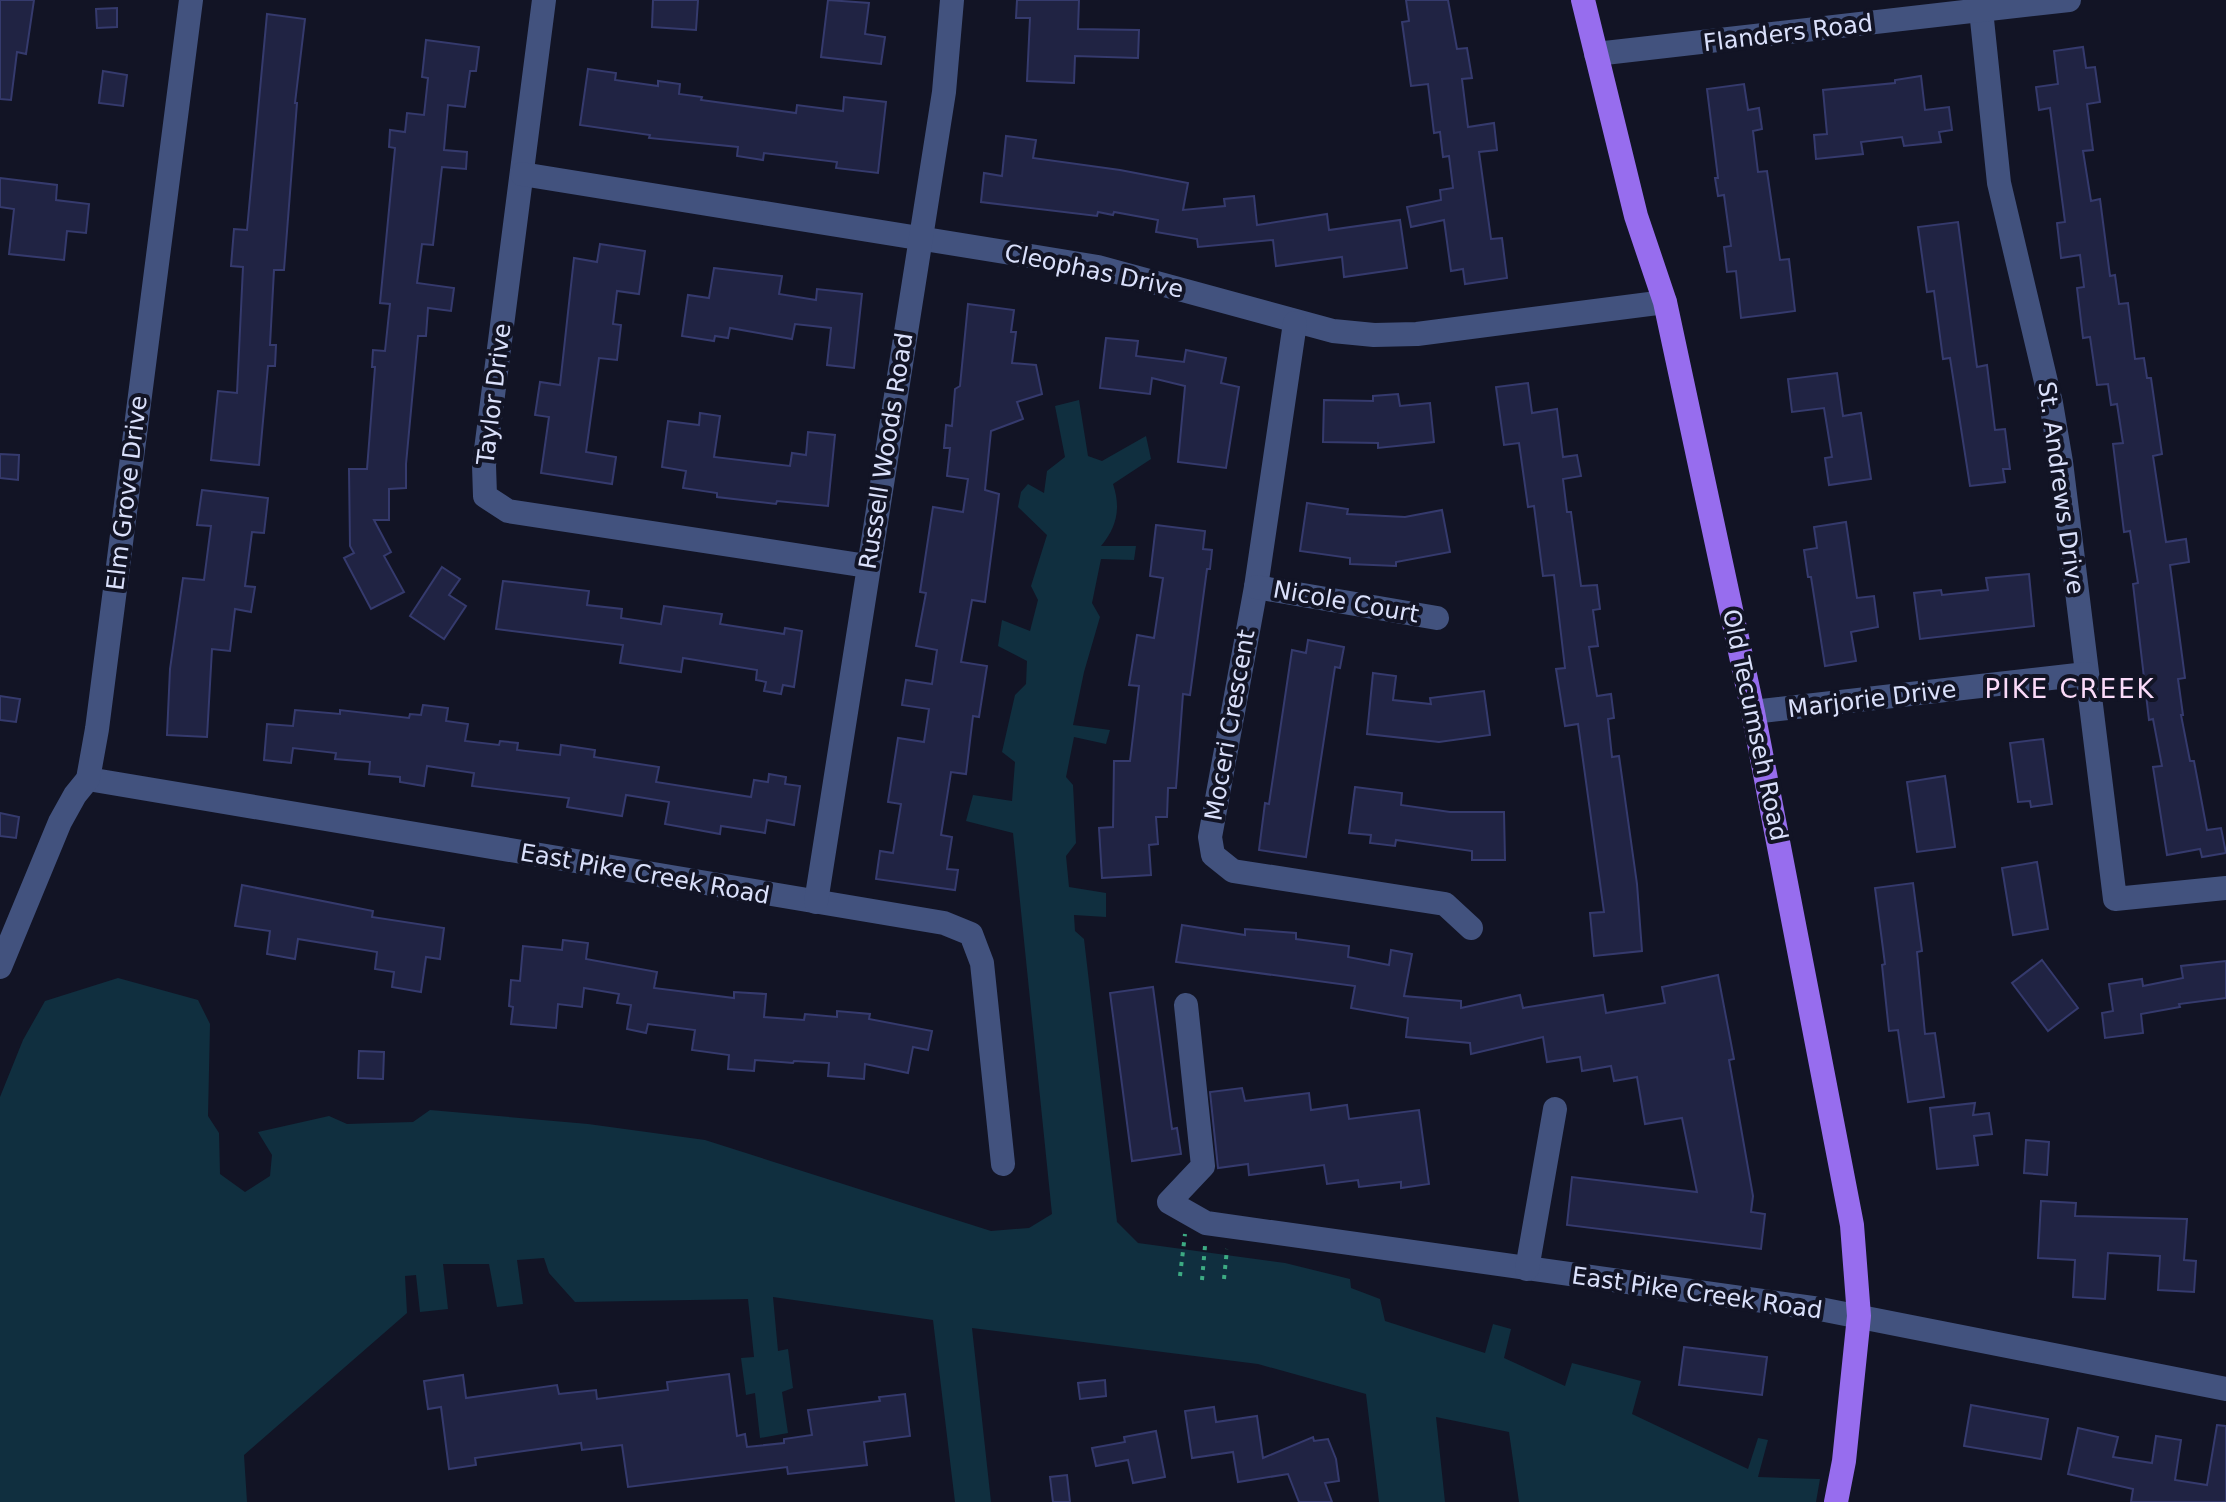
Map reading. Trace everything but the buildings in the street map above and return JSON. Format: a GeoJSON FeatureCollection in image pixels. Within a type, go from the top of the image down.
{"type":"FeatureCollection","features":[{"type":"Feature","properties":{"kind":"main road","name":"Old Tecumseh Road"},"geometry":{"type":"LineString","coordinates":[[1583,0],[1636,216],[1665,302],[1753,712],[1852,1225],[1859,1316],[1844,1461],[1836,1502]]}},
{"type":"Feature","properties":{"kind":"street","name":"Elm Grove Drive"},"geometry":{"type":"LineString","coordinates":[[0,967],[60,822],[88,779],[191,0]]}},
{"type":"Feature","properties":{"kind":"street","name":"Taylor Drive"},"geometry":{"type":"LineString","coordinates":[[544,0],[484,465],[485,496],[508,511],[867,566]]}},
{"type":"Feature","properties":{"kind":"street","name":"Russell Woods Road"},"geometry":{"type":"LineString","coordinates":[[816,902],[946,77],[952,0]]}},
{"type":"Feature","properties":{"kind":"street"},"geometry":{"type":"LineString","coordinates":[[1981,10],[2069,0]]}},
{"type":"Feature","properties":{"kind":"street","name":"Flanders Road"},"geometry":{"type":"LineString","coordinates":[[1596,54],[1981,10]]}},
{"type":"Feature","properties":{"kind":"street","name":"St. Andrews Drive"},"geometry":{"type":"LineString","coordinates":[[1981,10],[1999,183],[2051,403],[2061,462],[2115,899],[2226,888]]}},
{"type":"Feature","properties":{"kind":"street","name":"Cleophas Drive"},"geometry":{"type":"LineString","coordinates":[[522,174],[1098,267],[1333,331],[1374,335],[1417,334],[1665,302]]}},
{"type":"Feature","properties":{"kind":"street","name":"Moceri Crescent"},"geometry":{"type":"LineString","coordinates":[[1295,323],[1256,587],[1210,837],[1213,855],[1233,871],[1445,904],[1471,928]]}},
{"type":"Feature","properties":{"kind":"street","name":"Nicole Court"},"geometry":{"type":"LineString","coordinates":[[1256,587],[1437,618]]}},
{"type":"Feature","properties":{"kind":"street","name":"Marjorie Drive"},"geometry":{"type":"LineString","coordinates":[[1753,712],[2086,674]]}},
{"type":"Feature","properties":{"kind":"street","name":"East Pike Creek Road"},"geometry":{"type":"LineString","coordinates":[[88,779],[944,923],[971,934],[982,963],[1003,1164]]}},
{"type":"Feature","properties":{"kind":"street","name":"East Pike Creek Road"},"geometry":{"type":"LineString","coordinates":[[1186,1005],[1203,1166],[1169,1202],[1206,1223],[1859,1316],[2226,1389]]}},
{"type":"Feature","properties":{"kind":"street"},"geometry":{"type":"LineString","coordinates":[[1527,1269],[1555,1109]]}},
{"type":"Feature","properties":{"kind":"path"},"geometry":{"type":"LineString","coordinates":[[1180,1276],[1185,1234],[1195,1235]]}},
{"type":"Feature","properties":{"kind":"path"},"geometry":{"type":"LineString","coordinates":[[1202,1280],[1206,1236]]}},
{"type":"Feature","properties":{"kind":"path"},"geometry":{"type":"LineString","coordinates":[[1224,1279],[1228,1240]]}},
{"type":"Feature","properties":{"kind":"water"},"geometry":{"type":"Polygon","coordinates":[[[1079,400],[1088,456],[1102,461],[1146,436],[1151,459],[1113,484],[1117,501],[1116,517],[1111,532],[1101,546],[1136,546],[1134,560],[1101,559],[1092,603],[1100,617],[1073,725],[1110,730],[1106,744],[1074,737],[1066,777],[1073,785],[1076,843],[1066,856],[1069,887],[1106,893],[1106,917],[1074,915],[1075,931],[1084,939],[1117,1222],[1138,1243],[1285,1263],[1350,1279],[1351,1288],[1380,1299],[1385,1321],[1485,1353],[1493,1324],[1511,1329],[1504,1358],[1565,1386],[1572,1363],[1641,1381],[1632,1414],[1748,1469],[1758,1438],[1768,1440],[1758,1477],[1820,1479],[1816,1502],[1519,1502],[1509,1432],[1436,1417],[1445,1502],[1379,1502],[1366,1394],[1258,1364],[972,1328],[991,1502],[955,1502],[933,1320],[773,1297],[778,1351],[788,1349],[793,1388],[782,1392],[788,1433],[760,1438],[755,1393],[746,1395],[741,1358],[754,1357],[748,1299],[575,1302],[549,1273],[544,1258],[517,1260],[523,1304],[497,1307],[489,1264],[443,1264],[448,1309],[420,1312],[416,1275],[405,1276],[407,1313],[244,1455],[247,1502],[0,1502],[0,1097],[23,1040],[45,1001],[118,978],[198,1000],[210,1024],[208,1116],[219,1133],[220,1174],[245,1192],[270,1176],[272,1155],[258,1132],[329,1116],[347,1124],[413,1122],[430,1110],[588,1124],[705,1140],[991,1231],[1029,1228],[1052,1214],[1013,833],[966,821],[973,795],[1012,801],[1015,762],[1002,752],[1015,695],[1026,684],[1027,661],[998,646],[1002,620],[1030,631],[1038,600],[1031,586],[1047,535],[1018,507],[1021,492],[1028,484],[1044,493],[1047,471],[1065,457],[1055,406],[1079,400]]]}},
{"type":"Feature","properties":{"kind":"district","name":"PIKE CREEK"},"geometry":{"type":"Point","coordinates":[2070,689]}}]}
